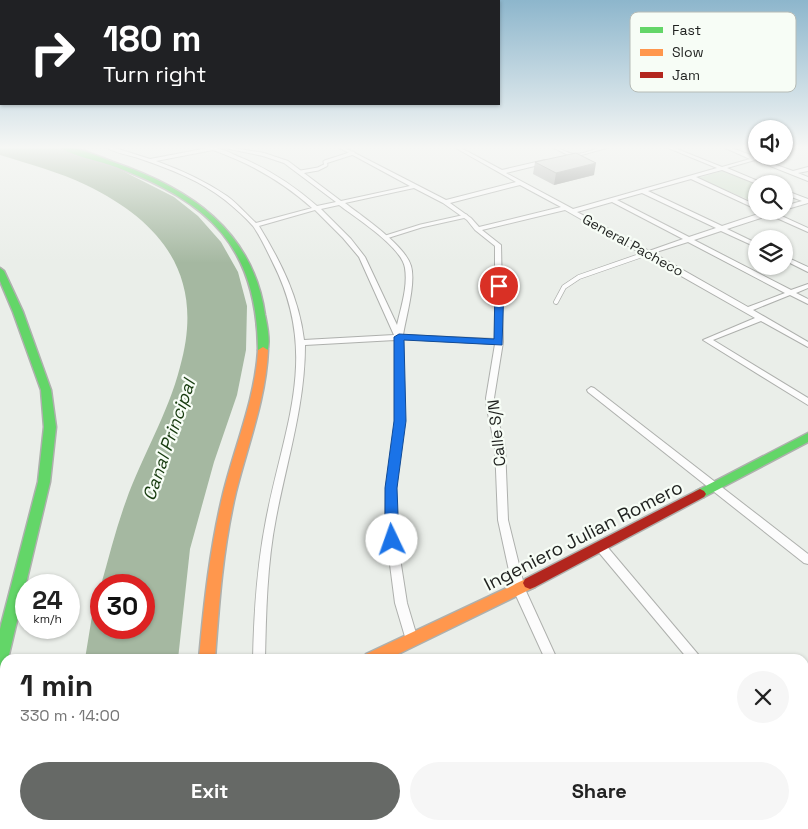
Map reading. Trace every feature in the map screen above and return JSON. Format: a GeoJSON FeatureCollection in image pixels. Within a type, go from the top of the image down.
{"type":"FeatureCollection","features":[{"type":"Feature","properties":{"kind":"street"},"geometry":{"type":"LineString","coordinates":[[165,186],[176,191],[215,219],[236,245],[252,276],[260,313],[264,359],[261,382],[230,487],[220,540],[208,654]]}},
{"type":"Feature","properties":{"kind":"street"},"geometry":{"type":"LineString","coordinates":[[206,186],[227,199],[255,225],[273,255],[285,282],[301,343],[299,388],[295,415],[270,522],[262,597],[260,654]]}},
{"type":"Feature","properties":{"kind":"street"},"geometry":{"type":"LineString","coordinates":[[290,186],[317,208],[356,247],[399,337]]}},
{"type":"Feature","properties":{"kind":"street"},"geometry":{"type":"LineString","coordinates":[[320,186],[386,237],[404,257],[408,266],[409,284],[399,337],[400,421],[391,488],[390,526],[401,603],[412,640]]}},
{"type":"Feature","properties":{"kind":"street"},"geometry":{"type":"LineString","coordinates":[[255,225],[317,208],[416,186],[466,216],[477,229],[564,208]]}},
{"type":"Feature","properties":{"kind":"street"},"geometry":{"type":"LineString","coordinates":[[445,202],[509,186]]}},
{"type":"Feature","properties":{"kind":"street","name":"General Pacheco"},"geometry":{"type":"LineString","coordinates":[[525,186],[648,253],[808,345]]}},
{"type":"Feature","properties":{"kind":"street"},"geometry":{"type":"LineString","coordinates":[[573,211],[661,186]]}},
{"type":"Feature","properties":{"kind":"street"},"geometry":{"type":"LineString","coordinates":[[710,186],[748,203]]}},
{"type":"Feature","properties":{"kind":"street"},"geometry":{"type":"LineString","coordinates":[[643,191],[748,241]]}},
{"type":"Feature","properties":{"kind":"street"},"geometry":{"type":"LineString","coordinates":[[793,195],[808,201]]}},
{"type":"Feature","properties":{"kind":"street"},"geometry":{"type":"LineString","coordinates":[[613,200],[808,302]]}},
{"type":"Feature","properties":{"kind":"street"},"geometry":{"type":"LineString","coordinates":[[793,205],[808,201]]}},
{"type":"Feature","properties":{"kind":"street"},"geometry":{"type":"LineString","coordinates":[[648,253],[748,220]]}},
{"type":"Feature","properties":{"kind":"street"},"geometry":{"type":"LineString","coordinates":[[787,220],[808,230]]}},
{"type":"Feature","properties":{"kind":"street","name":"Calle S/N"},"geometry":{"type":"LineString","coordinates":[[477,229],[498,245],[499,342],[490,398],[500,446],[503,520],[519,589]]}},
{"type":"Feature","properties":{"kind":"street"},"geometry":{"type":"LineString","coordinates":[[793,262],[808,270]]}},
{"type":"Feature","properties":{"kind":"street"},"geometry":{"type":"LineString","coordinates":[[0,271],[18,312],[46,390],[50,427],[44,482],[1,654]]}},
{"type":"Feature","properties":{"kind":"street"},"geometry":{"type":"LineString","coordinates":[[747,310],[808,286]]}},
{"type":"Feature","properties":{"kind":"street"},"geometry":{"type":"LineString","coordinates":[[761,318],[707,340],[808,402]]}},
{"type":"Feature","properties":{"kind":"street"},"geometry":{"type":"LineString","coordinates":[[301,343],[399,337],[499,342]]}},
{"type":"Feature","properties":{"kind":"street"},"geometry":{"type":"LineString","coordinates":[[591,390],[808,560]]}},
{"type":"Feature","properties":{"kind":"street","name":"Ingeniero Julian Romero"},"geometry":{"type":"LineString","coordinates":[[383,654],[519,589],[808,438]]}},
{"type":"Feature","properties":{"kind":"street"},"geometry":{"type":"LineString","coordinates":[[600,546],[692,654]]}},
{"type":"Feature","properties":{"kind":"street"},"geometry":{"type":"LineString","coordinates":[[519,589],[549,654]]}},
{"type":"Feature","properties":{"kind":"lane"},"geometry":{"type":"LineString","coordinates":[[386,237],[421,226],[466,216]]}},
{"type":"Feature","properties":{"kind":"lane"},"geometry":{"type":"LineString","coordinates":[[556,302],[564,287],[579,277],[648,253]]}},
{"type":"Feature","properties":{"kind":"shaded area"},"geometry":{"type":"Polygon","coordinates":[[[716,186],[748,186],[748,200],[716,186]]]}},
{"type":"Feature","properties":{"kind":"water","name":"Canal Principal"},"geometry":{"type":"Polygon","coordinates":[[[87,186],[152,186],[174,197],[198,216],[221,242],[238,272],[247,306],[246,350],[237,395],[214,462],[190,549],[179,654],[86,654],[90,628],[90,639],[155,639],[155,574],[104,574],[126,501],[175,384],[186,335],[187,307],[182,281],[172,257],[157,236],[138,217],[114,200],[87,186]]]}},
{"type":"Feature","properties":{"kind":"traffic: fast"},"geometry":{"type":"LineString","coordinates":[[164,186],[200,208],[222,228],[240,251],[253,279],[258,296],[263,350]]}},
{"type":"Feature","properties":{"kind":"traffic: fast"},"geometry":{"type":"LineString","coordinates":[[0,271],[18,312],[46,390],[50,427],[44,482],[1,654]]}},
{"type":"Feature","properties":{"kind":"traffic: fast"},"geometry":{"type":"LineString","coordinates":[[700,494],[808,437]]}},
{"type":"Feature","properties":{"kind":"traffic: slow"},"geometry":{"type":"LineString","coordinates":[[207,654],[212,596],[221,533],[235,474],[251,422],[259,387],[263,350]]}},
{"type":"Feature","properties":{"kind":"traffic: slow"},"geometry":{"type":"LineString","coordinates":[[382,654],[530,583]]}},
{"type":"Feature","properties":{"kind":"traffic: jam"},"geometry":{"type":"LineString","coordinates":[[530,583],[700,494]]}},
{"type":"Feature","properties":{"kind":"route"},"geometry":{"type":"LineString","coordinates":[[392,540],[390,526],[391,488],[401,405],[399,337],[499,342],[499,286]]}}]}
